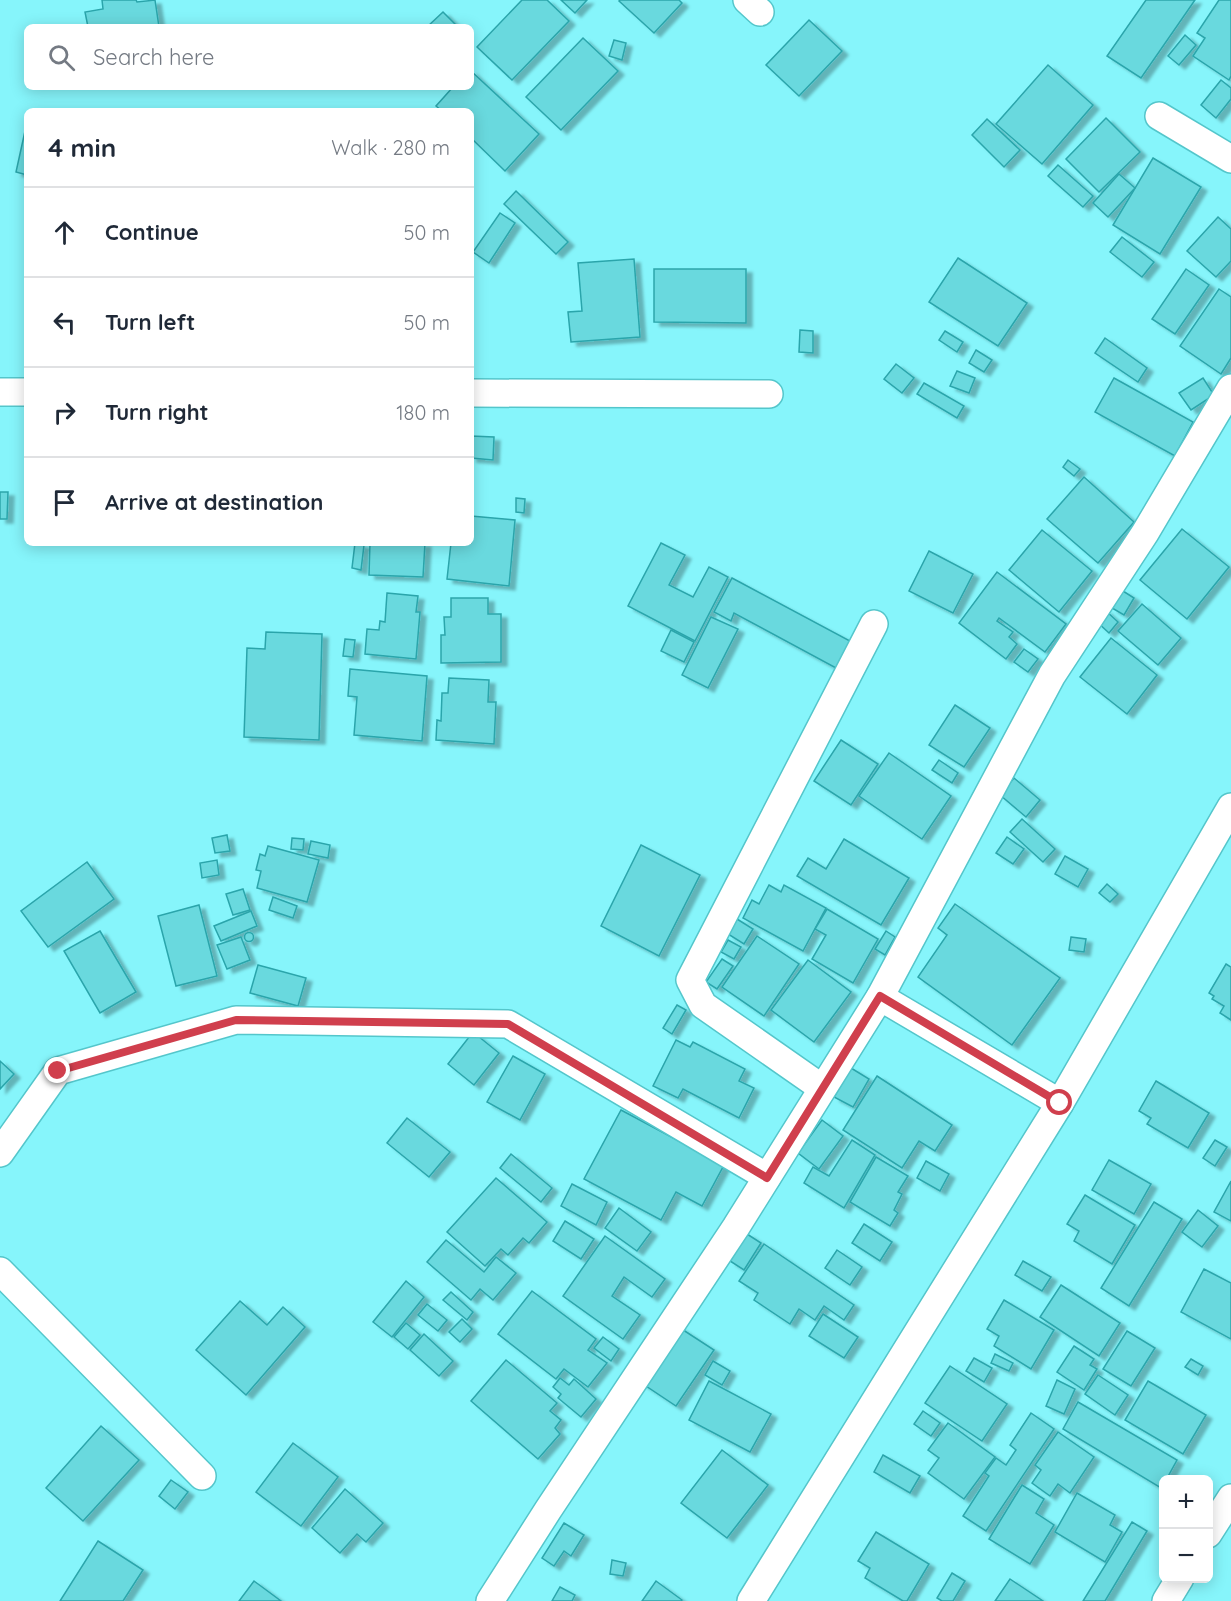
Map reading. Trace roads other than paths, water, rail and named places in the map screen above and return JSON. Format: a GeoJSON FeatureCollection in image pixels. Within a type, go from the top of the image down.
{"type":"FeatureCollection","features":[{"type":"Feature","properties":{"kind":"street"},"geometry":{"type":"LineString","coordinates":[[1159,116],[1231,159]]}},
{"type":"Feature","properties":{"kind":"street"},"geometry":{"type":"LineString","coordinates":[[490,1601],[767,1178],[880,996],[1052,675],[1145,533],[1231,388]]}},
{"type":"Feature","properties":{"kind":"street"},"geometry":{"type":"LineString","coordinates":[[0,392],[24,392]]}},
{"type":"Feature","properties":{"kind":"street"},"geometry":{"type":"LineString","coordinates":[[474,393],[769,394]]}},
{"type":"Feature","properties":{"kind":"street"},"geometry":{"type":"LineString","coordinates":[[822,1088],[703,1005],[690,980],[874,624]]}},
{"type":"Feature","properties":{"kind":"street"},"geometry":{"type":"LineString","coordinates":[[750,1601],[1060,1103],[1231,807]]}},
{"type":"Feature","properties":{"kind":"street"},"geometry":{"type":"LineString","coordinates":[[880,996],[1060,1103]]}},
{"type":"Feature","properties":{"kind":"street"},"geometry":{"type":"LineString","coordinates":[[0,1153],[58,1071],[236,1020],[508,1024],[767,1178]]}},
{"type":"Feature","properties":{"kind":"street"},"geometry":{"type":"LineString","coordinates":[[0,1271],[202,1476]]}},
{"type":"Feature","properties":{"kind":"street"},"geometry":{"type":"LineString","coordinates":[[1212,1529],[1231,1498]]}},
{"type":"Feature","properties":{"kind":"street"},"geometry":{"type":"LineString","coordinates":[[1166,1601],[1177,1583]]}}]}
